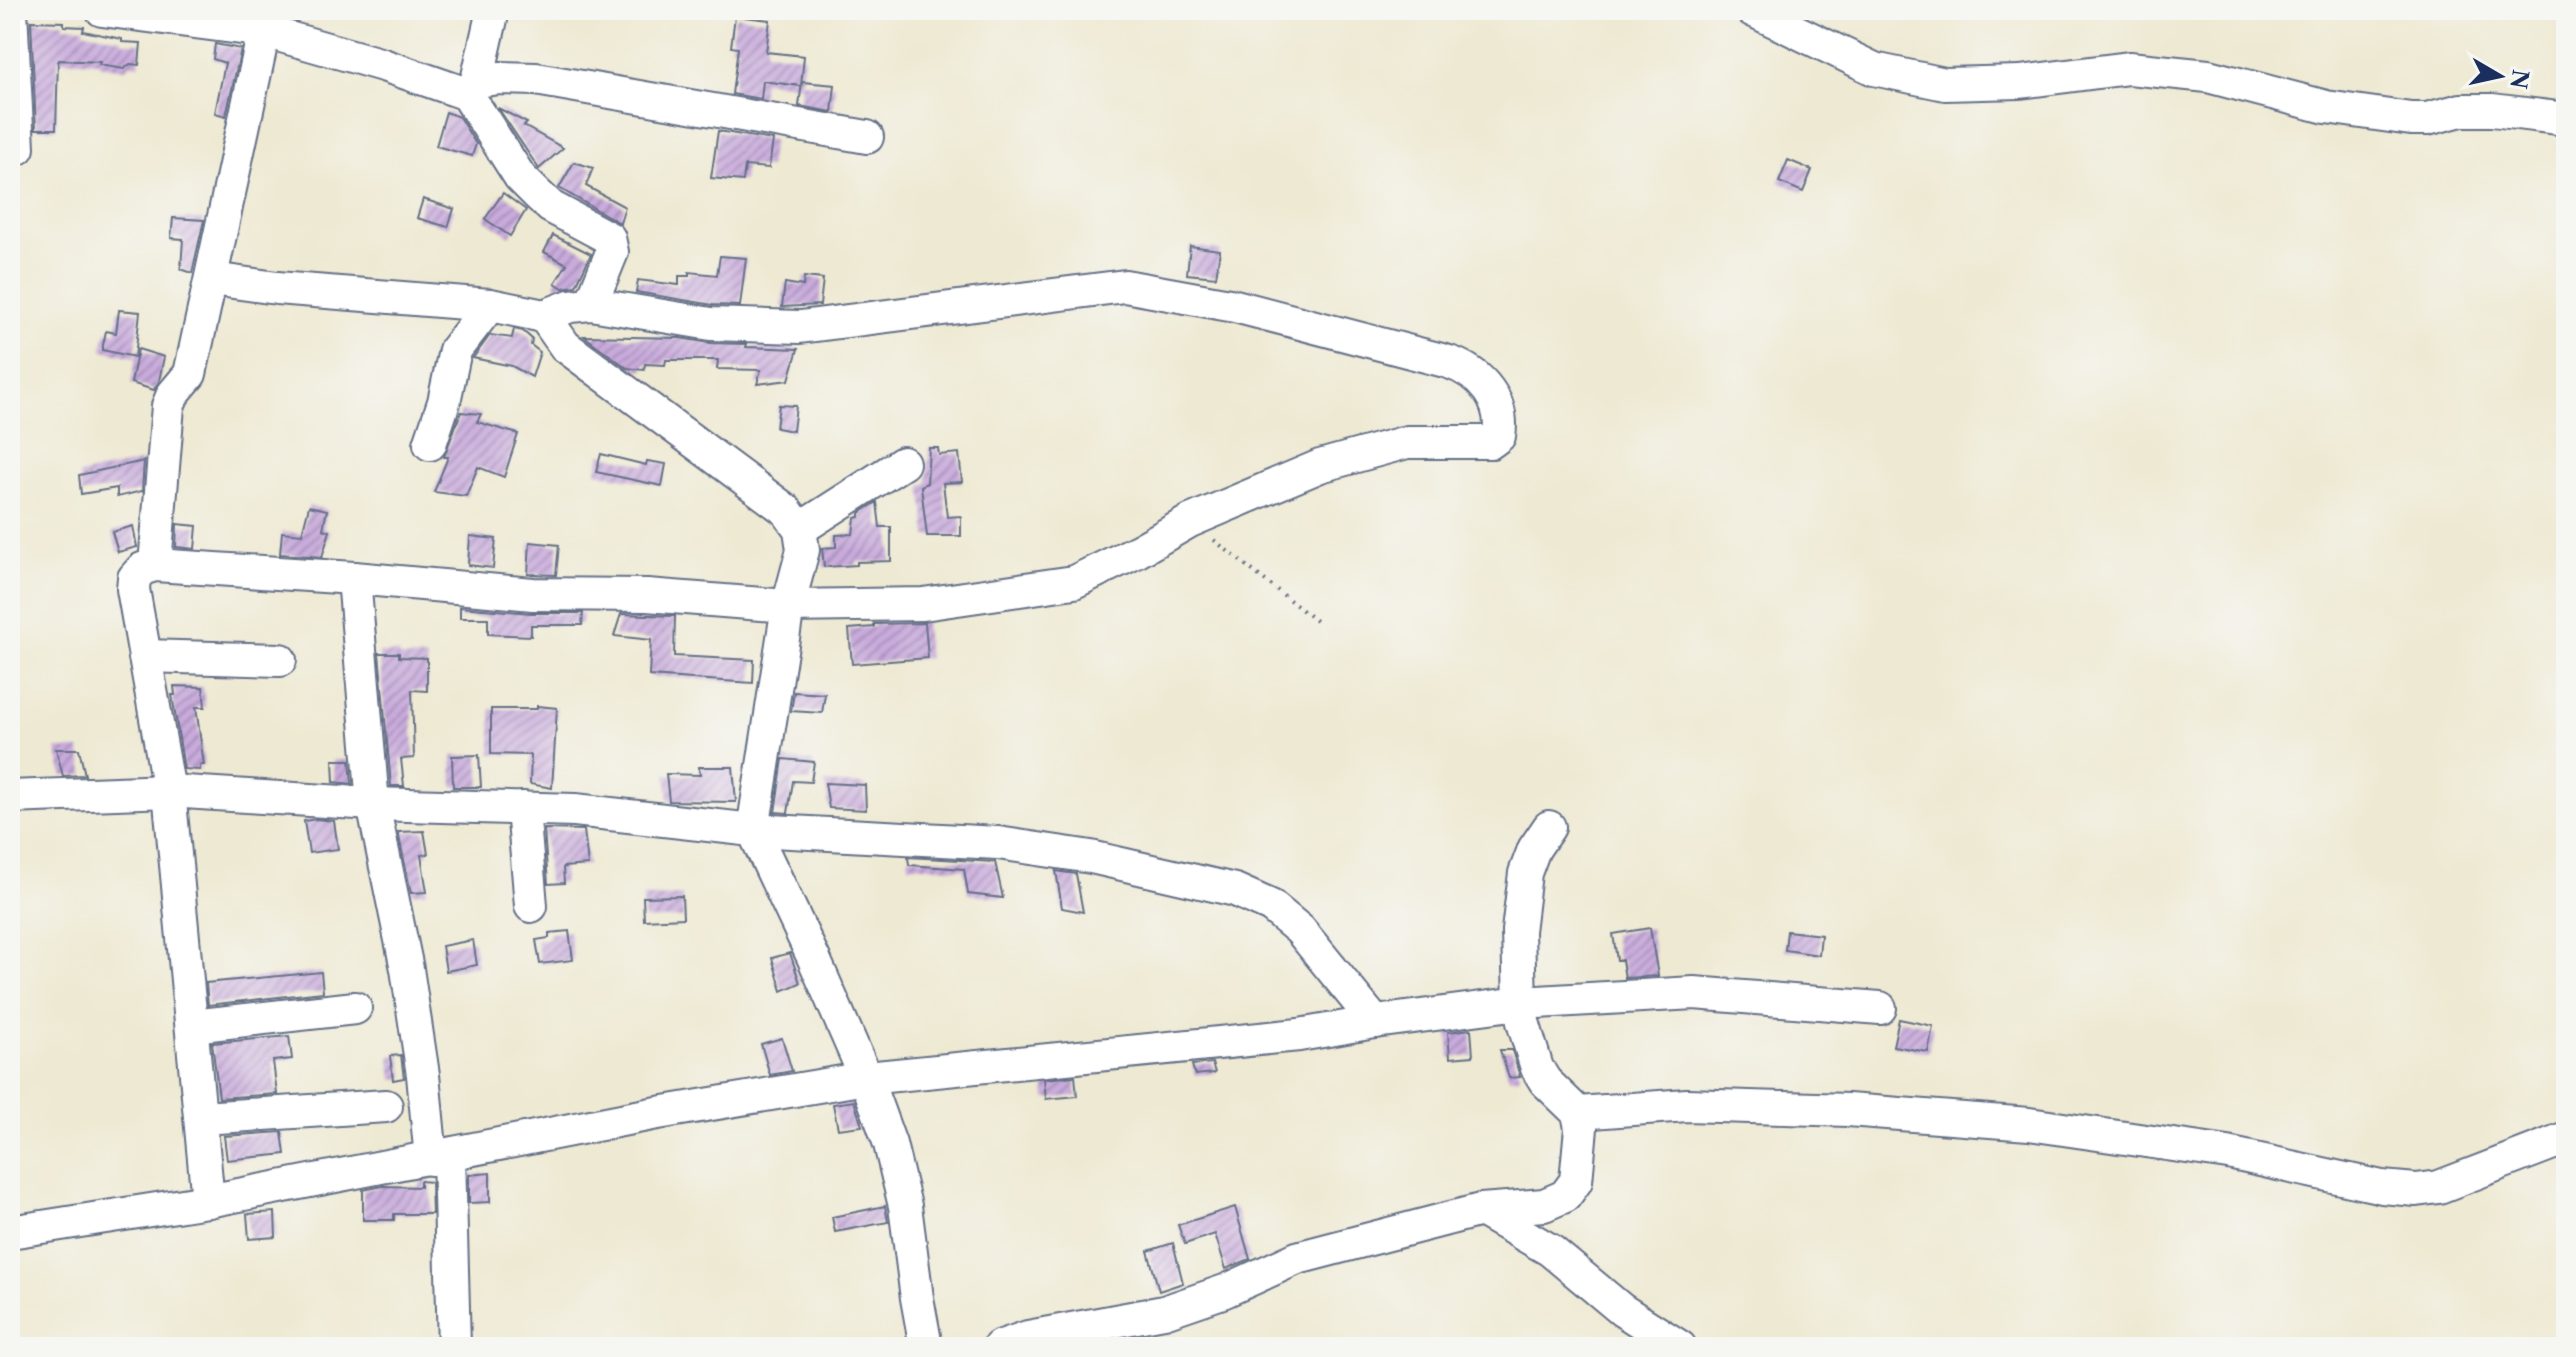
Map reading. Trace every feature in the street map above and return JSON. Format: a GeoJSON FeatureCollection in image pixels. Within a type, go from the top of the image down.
{"type":"FeatureCollection","features":[{"type":"Feature","properties":{"kind":"street"},"geometry":{"type":"LineString","coordinates":[[11,10],[25,147]]}},
{"type":"Feature","properties":{"kind":"street"},"geometry":{"type":"LineString","coordinates":[[102,10],[264,31],[472,88],[500,78],[536,79],[867,137]]}},
{"type":"Feature","properties":{"kind":"street"},"geometry":{"type":"LineString","coordinates":[[493,10],[472,88],[520,177],[551,207],[609,238],[612,252],[591,304]]}},
{"type":"Feature","properties":{"kind":"street"},"geometry":{"type":"LineString","coordinates":[[1752,10],[1874,69],[1945,84],[2020,82],[2129,68],[2208,76],[2326,107],[2411,119],[2427,119],[2461,110],[2492,110],[2566,119]]}},
{"type":"Feature","properties":{"kind":"street"},"geometry":{"type":"LineString","coordinates":[[155,565],[168,406],[173,394],[190,374],[264,31]]}},
{"type":"Feature","properties":{"kind":"street"},"geometry":{"type":"LineString","coordinates":[[208,1201],[169,791],[134,578],[142,569],[155,565],[533,594],[647,595],[788,606],[923,604],[1074,582],[1127,557],[1190,521],[1320,466],[1407,442],[1494,441],[1500,434],[1499,408],[1479,379],[1466,368],[1235,306],[1125,286],[800,327],[750,328],[591,304],[570,306],[544,316],[490,305],[277,288],[212,279]]}},
{"type":"Feature","properties":{"kind":"street"},"geometry":{"type":"LineString","coordinates":[[430,444],[444,402],[455,350],[490,305]]}},
{"type":"Feature","properties":{"kind":"street"},"geometry":{"type":"LineString","coordinates":[[544,316],[565,346],[786,510],[800,529],[803,550],[788,606],[753,830],[866,1078],[890,1144],[905,1206],[926,1347]]}},
{"type":"Feature","properties":{"kind":"street"},"geometry":{"type":"LineString","coordinates":[[800,529],[903,463]]}},
{"type":"Feature","properties":{"kind":"street"},"geometry":{"type":"LineString","coordinates":[[354,578],[373,804],[407,969],[423,1075],[440,1158],[454,1347]]}},
{"type":"Feature","properties":{"kind":"street"},"geometry":{"type":"LineString","coordinates":[[145,656],[280,660]]}},
{"type":"Feature","properties":{"kind":"street"},"geometry":{"type":"LineString","coordinates":[[10,797],[169,791],[373,804],[575,810],[753,830],[998,843],[1091,857],[1235,890],[1271,906],[1300,930],[1375,1022]]}},
{"type":"Feature","properties":{"kind":"street"},"geometry":{"type":"LineString","coordinates":[[523,808],[531,906]]}},
{"type":"Feature","properties":{"kind":"street"},"geometry":{"type":"LineString","coordinates":[[999,1347],[1028,1337],[1164,1312],[1225,1291],[1297,1258],[1481,1210],[1544,1205],[1565,1196],[1576,1181],[1581,1128],[1578,1113],[1545,1081],[1537,1068],[1520,1003],[1518,931],[1525,873],[1534,849],[1549,827]]}},
{"type":"Feature","properties":{"kind":"street"},"geometry":{"type":"LineString","coordinates":[[10,1232],[208,1201],[440,1158],[652,1114],[866,1078],[1299,1035],[1520,1003],[1694,993],[1880,1008]]}},
{"type":"Feature","properties":{"kind":"street"},"geometry":{"type":"LineString","coordinates":[[192,1026],[355,1008]]}},
{"type":"Feature","properties":{"kind":"street"},"geometry":{"type":"LineString","coordinates":[[1578,1113],[1687,1105],[1848,1110],[2029,1124],[2228,1153],[2382,1187],[2416,1190],[2439,1187],[2566,1138]]}},
{"type":"Feature","properties":{"kind":"street"},"geometry":{"type":"LineString","coordinates":[[202,1118],[386,1106]]}},
{"type":"Feature","properties":{"kind":"street"},"geometry":{"type":"LineString","coordinates":[[1481,1210],[1550,1250],[1622,1310],[1680,1347]]}},
{"type":"Feature","properties":{"kind":"path"},"geometry":{"type":"LineString","coordinates":[[1190,521],[1316,621]]}},
{"type":"Feature","properties":{"kind":"building"},"geometry":{"type":"Polygon","coordinates":[[[735,16],[770,20],[766,52],[804,56],[801,86],[763,81],[761,99],[732,94],[738,48],[731,47],[735,16]]]}},
{"type":"Feature","properties":{"kind":"building"},"geometry":{"type":"Polygon","coordinates":[[[31,21],[64,22],[64,26],[84,27],[83,31],[122,39],[122,42],[141,43],[139,65],[130,64],[124,69],[99,65],[100,62],[58,60],[56,129],[36,129],[31,21]]]}},
{"type":"Feature","properties":{"kind":"building"},"geometry":{"type":"Polygon","coordinates":[[[215,44],[241,49],[226,116],[215,113],[225,63],[213,59],[215,44]]]}},
{"type":"Feature","properties":{"kind":"building"},"geometry":{"type":"Polygon","coordinates":[[[802,82],[835,85],[832,112],[799,106],[802,82]]]}},
{"type":"Feature","properties":{"kind":"building"},"geometry":{"type":"Polygon","coordinates":[[[498,108],[527,123],[524,126],[563,148],[539,169],[498,108]]]}},
{"type":"Feature","properties":{"kind":"building"},"geometry":{"type":"Polygon","coordinates":[[[446,112],[459,117],[476,144],[472,156],[436,146],[446,112]]]}},
{"type":"Feature","properties":{"kind":"building"},"geometry":{"type":"Polygon","coordinates":[[[718,131],[773,140],[769,168],[745,166],[743,181],[711,178],[718,131]]]}},
{"type":"Feature","properties":{"kind":"building"},"geometry":{"type":"Polygon","coordinates":[[[1788,160],[1812,170],[1803,192],[1779,182],[1788,160]]]}},
{"type":"Feature","properties":{"kind":"building"},"geometry":{"type":"Polygon","coordinates":[[[574,162],[593,168],[586,186],[625,207],[620,223],[559,188],[574,162]]]}},
{"type":"Feature","properties":{"kind":"building"},"geometry":{"type":"Polygon","coordinates":[[[503,193],[526,210],[510,236],[485,219],[503,193]]]}},
{"type":"Feature","properties":{"kind":"building"},"geometry":{"type":"Polygon","coordinates":[[[423,199],[454,209],[448,227],[417,218],[423,199]]]}},
{"type":"Feature","properties":{"kind":"building"},"geometry":{"type":"Polygon","coordinates":[[[173,218],[204,220],[192,273],[181,269],[183,239],[171,238],[173,218]]]}},
{"type":"Feature","properties":{"kind":"building"},"geometry":{"type":"Polygon","coordinates":[[[553,235],[591,254],[576,286],[563,288],[555,283],[567,264],[544,252],[553,235]]]}},
{"type":"Feature","properties":{"kind":"building"},"geometry":{"type":"Polygon","coordinates":[[[1190,246],[1220,250],[1216,277],[1187,274],[1190,246]]]}},
{"type":"Feature","properties":{"kind":"building"},"geometry":{"type":"Polygon","coordinates":[[[720,256],[746,258],[740,306],[713,305],[636,292],[638,280],[679,285],[679,276],[689,276],[689,272],[717,275],[720,256]]]}},
{"type":"Feature","properties":{"kind":"building"},"geometry":{"type":"Polygon","coordinates":[[[804,277],[823,279],[820,305],[782,307],[785,283],[803,286],[804,277]]]}},
{"type":"Feature","properties":{"kind":"building"},"geometry":{"type":"Polygon","coordinates":[[[119,310],[140,312],[135,357],[102,350],[106,331],[116,333],[119,310]]]}},
{"type":"Feature","properties":{"kind":"building"},"geometry":{"type":"Polygon","coordinates":[[[514,329],[523,331],[532,339],[531,345],[540,352],[532,377],[512,366],[473,358],[490,335],[512,338],[514,329]]]}},
{"type":"Feature","properties":{"kind":"building"},"geometry":{"type":"Polygon","coordinates":[[[584,336],[680,338],[747,344],[746,347],[798,349],[789,380],[757,384],[761,370],[717,369],[718,360],[666,360],[665,365],[645,364],[644,370],[627,368],[584,336]]]}},
{"type":"Feature","properties":{"kind":"building"},"geometry":{"type":"Polygon","coordinates":[[[138,349],[164,357],[154,390],[131,383],[138,349]]]}},
{"type":"Feature","properties":{"kind":"building"},"geometry":{"type":"Polygon","coordinates":[[[779,405],[796,406],[793,431],[776,428],[779,405]]]}},
{"type":"Feature","properties":{"kind":"building"},"geometry":{"type":"Polygon","coordinates":[[[461,412],[481,414],[477,422],[518,434],[504,477],[478,467],[466,496],[434,492],[448,457],[444,457],[461,412]]]}},
{"type":"Feature","properties":{"kind":"building"},"geometry":{"type":"Polygon","coordinates":[[[929,448],[938,448],[939,455],[959,453],[962,482],[943,483],[947,517],[961,516],[961,536],[927,536],[921,486],[927,483],[929,448]]]}},
{"type":"Feature","properties":{"kind":"building"},"geometry":{"type":"Polygon","coordinates":[[[601,454],[646,465],[647,461],[666,464],[662,486],[596,472],[601,454]]]}},
{"type":"Feature","properties":{"kind":"building"},"geometry":{"type":"Polygon","coordinates":[[[144,461],[142,491],[117,497],[117,488],[81,494],[79,475],[144,461]]]}},
{"type":"Feature","properties":{"kind":"building"},"geometry":{"type":"Polygon","coordinates":[[[877,502],[880,527],[891,527],[891,561],[824,567],[822,548],[836,547],[836,535],[853,534],[855,518],[877,502]]]}},
{"type":"Feature","properties":{"kind":"building"},"geometry":{"type":"Polygon","coordinates":[[[309,506],[327,510],[323,529],[330,531],[322,557],[280,554],[282,532],[302,534],[309,506]]]}},
{"type":"Feature","properties":{"kind":"building"},"geometry":{"type":"Polygon","coordinates":[[[177,524],[197,526],[195,549],[176,547],[177,524]]]}},
{"type":"Feature","properties":{"kind":"building"},"geometry":{"type":"Polygon","coordinates":[[[133,526],[137,547],[118,552],[112,532],[133,526]]]}},
{"type":"Feature","properties":{"kind":"building"},"geometry":{"type":"Polygon","coordinates":[[[470,536],[496,539],[493,568],[468,565],[470,536]]]}},
{"type":"Feature","properties":{"kind":"building"},"geometry":{"type":"Polygon","coordinates":[[[530,542],[559,545],[556,575],[528,574],[530,542]]]}},
{"type":"Feature","properties":{"kind":"building"},"geometry":{"type":"Polygon","coordinates":[[[460,607],[531,613],[583,613],[582,625],[531,625],[531,636],[488,634],[488,618],[460,618],[460,607]]]}},
{"type":"Feature","properties":{"kind":"building"},"geometry":{"type":"Polygon","coordinates":[[[621,614],[675,616],[674,656],[754,660],[753,683],[649,676],[651,640],[614,636],[621,614]]]}},
{"type":"Feature","properties":{"kind":"building"},"geometry":{"type":"Polygon","coordinates":[[[925,623],[928,658],[852,664],[849,629],[874,627],[874,624],[925,623]]]}},
{"type":"Feature","properties":{"kind":"building"},"geometry":{"type":"Polygon","coordinates":[[[379,653],[427,658],[427,691],[412,690],[414,758],[401,759],[404,786],[391,786],[379,653]]]}},
{"type":"Feature","properties":{"kind":"building"},"geometry":{"type":"Polygon","coordinates":[[[174,686],[203,687],[205,707],[196,707],[204,765],[200,765],[200,770],[184,769],[172,695],[175,695],[174,686]]]}},
{"type":"Feature","properties":{"kind":"building"},"geometry":{"type":"Polygon","coordinates":[[[794,692],[825,694],[822,713],[791,711],[794,692]]]}},
{"type":"Feature","properties":{"kind":"building"},"geometry":{"type":"Polygon","coordinates":[[[537,706],[557,708],[552,788],[530,784],[531,755],[491,754],[491,709],[537,709],[537,706]]]}},
{"type":"Feature","properties":{"kind":"building"},"geometry":{"type":"Polygon","coordinates":[[[56,749],[79,749],[85,775],[63,776],[56,749]]]}},
{"type":"Feature","properties":{"kind":"building"},"geometry":{"type":"Polygon","coordinates":[[[479,755],[481,787],[453,787],[452,756],[479,755]]]}},
{"type":"Feature","properties":{"kind":"building"},"geometry":{"type":"Polygon","coordinates":[[[783,759],[814,762],[811,782],[793,781],[788,813],[775,812],[783,759]]]}},
{"type":"Feature","properties":{"kind":"building"},"geometry":{"type":"Polygon","coordinates":[[[333,760],[350,760],[352,784],[334,782],[333,760]]]}},
{"type":"Feature","properties":{"kind":"building"},"geometry":{"type":"Polygon","coordinates":[[[699,767],[733,767],[736,802],[669,801],[666,774],[700,775],[699,767]]]}},
{"type":"Feature","properties":{"kind":"building"},"geometry":{"type":"Polygon","coordinates":[[[825,783],[865,785],[866,810],[829,808],[825,783]]]}},
{"type":"Feature","properties":{"kind":"building"},"geometry":{"type":"Polygon","coordinates":[[[304,821],[334,821],[338,849],[309,853],[304,821]]]}},
{"type":"Feature","properties":{"kind":"building"},"geometry":{"type":"Polygon","coordinates":[[[544,829],[584,830],[588,865],[563,867],[564,883],[548,884],[544,829]]]}},
{"type":"Feature","properties":{"kind":"building"},"geometry":{"type":"Polygon","coordinates":[[[424,831],[428,854],[421,855],[427,892],[411,893],[398,832],[424,831]]]}},
{"type":"Feature","properties":{"kind":"building"},"geometry":{"type":"Polygon","coordinates":[[[908,857],[995,862],[1003,898],[968,894],[964,869],[909,865],[908,857]]]}},
{"type":"Feature","properties":{"kind":"building"},"geometry":{"type":"Polygon","coordinates":[[[1056,871],[1076,874],[1083,912],[1062,908],[1056,871]]]}},
{"type":"Feature","properties":{"kind":"building"},"geometry":{"type":"Polygon","coordinates":[[[682,896],[683,918],[644,920],[643,897],[682,896]]]}},
{"type":"Feature","properties":{"kind":"building"},"geometry":{"type":"Polygon","coordinates":[[[1650,928],[1658,976],[1625,978],[1622,960],[1617,960],[1613,934],[1650,928]]]}},
{"type":"Feature","properties":{"kind":"building"},"geometry":{"type":"Polygon","coordinates":[[[569,931],[573,960],[540,964],[536,940],[549,938],[549,933],[569,931]]]}},
{"type":"Feature","properties":{"kind":"building"},"geometry":{"type":"Polygon","coordinates":[[[1787,931],[1821,935],[1819,955],[1785,950],[1787,931]]]}},
{"type":"Feature","properties":{"kind":"building"},"geometry":{"type":"Polygon","coordinates":[[[473,940],[477,965],[446,971],[442,946],[473,940]]]}},
{"type":"Feature","properties":{"kind":"building"},"geometry":{"type":"Polygon","coordinates":[[[790,953],[800,983],[782,991],[772,958],[790,953]]]}},
{"type":"Feature","properties":{"kind":"building"},"geometry":{"type":"Polygon","coordinates":[[[321,972],[323,992],[208,1005],[206,983],[321,972]]]}},
{"type":"Feature","properties":{"kind":"building"},"geometry":{"type":"Polygon","coordinates":[[[1899,1019],[1933,1026],[1928,1052],[1893,1046],[1899,1019]]]}},
{"type":"Feature","properties":{"kind":"building"},"geometry":{"type":"Polygon","coordinates":[[[1471,1029],[1473,1056],[1450,1058],[1448,1032],[1471,1029]]]}},
{"type":"Feature","properties":{"kind":"building"},"geometry":{"type":"Polygon","coordinates":[[[289,1036],[292,1059],[273,1061],[277,1094],[219,1098],[212,1043],[289,1036]]]}},
{"type":"Feature","properties":{"kind":"building"},"geometry":{"type":"Polygon","coordinates":[[[782,1038],[792,1071],[770,1075],[761,1044],[782,1038]]]}},
{"type":"Feature","properties":{"kind":"building"},"geometry":{"type":"Polygon","coordinates":[[[1500,1050],[1512,1050],[1520,1077],[1509,1078],[1500,1050]]]}},
{"type":"Feature","properties":{"kind":"building"},"geometry":{"type":"Polygon","coordinates":[[[401,1055],[404,1078],[393,1080],[390,1056],[401,1055]]]}},
{"type":"Feature","properties":{"kind":"building"},"geometry":{"type":"Polygon","coordinates":[[[1212,1063],[1215,1073],[1195,1075],[1192,1065],[1212,1063]]]}},
{"type":"Feature","properties":{"kind":"building"},"geometry":{"type":"Polygon","coordinates":[[[1075,1076],[1077,1096],[1046,1099],[1044,1079],[1075,1076]]]}},
{"type":"Feature","properties":{"kind":"building"},"geometry":{"type":"Polygon","coordinates":[[[854,1101],[862,1126],[838,1129],[833,1104],[854,1101]]]}},
{"type":"Feature","properties":{"kind":"building"},"geometry":{"type":"Polygon","coordinates":[[[282,1132],[285,1154],[227,1160],[224,1136],[282,1132]]]}},
{"type":"Feature","properties":{"kind":"building"},"geometry":{"type":"Polygon","coordinates":[[[490,1173],[490,1202],[469,1203],[469,1175],[490,1173]]]}},
{"type":"Feature","properties":{"kind":"building"},"geometry":{"type":"Polygon","coordinates":[[[420,1181],[431,1182],[432,1214],[394,1214],[394,1220],[363,1220],[363,1190],[383,1186],[420,1187],[420,1181]]]}},
{"type":"Feature","properties":{"kind":"building"},"geometry":{"type":"Polygon","coordinates":[[[885,1206],[888,1222],[835,1232],[832,1217],[885,1206]]]}},
{"type":"Feature","properties":{"kind":"building"},"geometry":{"type":"Polygon","coordinates":[[[1235,1207],[1250,1259],[1226,1269],[1215,1234],[1185,1244],[1178,1225],[1235,1207]]]}},
{"type":"Feature","properties":{"kind":"building"},"geometry":{"type":"Polygon","coordinates":[[[275,1212],[276,1237],[249,1239],[247,1214],[275,1212]]]}},
{"type":"Feature","properties":{"kind":"building"},"geometry":{"type":"Polygon","coordinates":[[[1173,1243],[1183,1283],[1159,1291],[1148,1251],[1173,1243]]]}}]}
